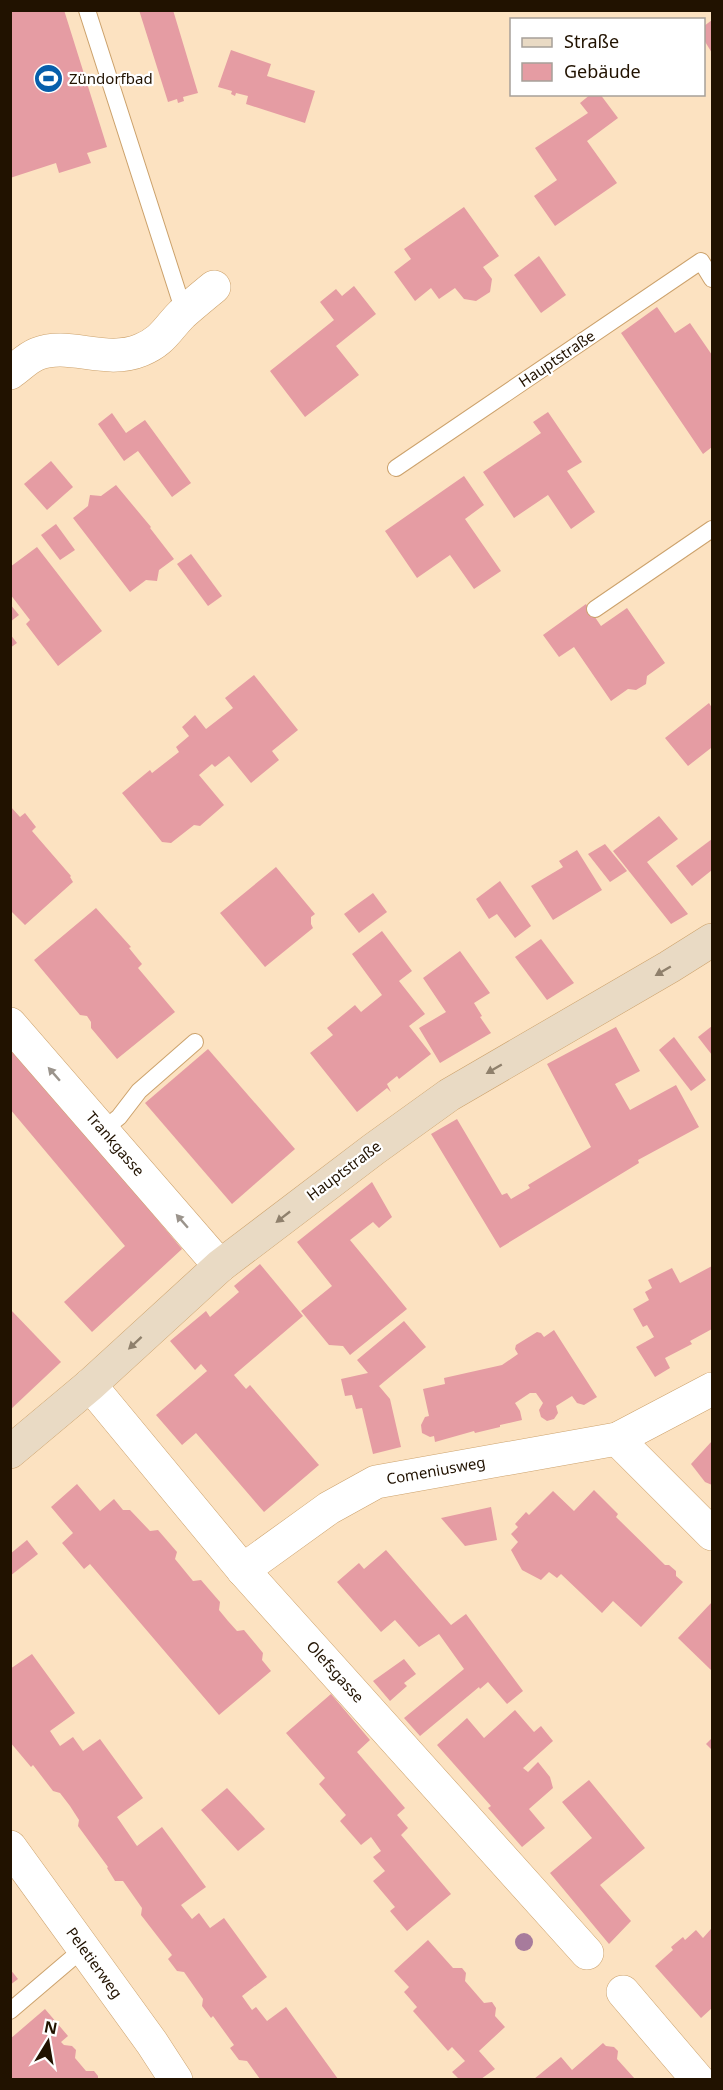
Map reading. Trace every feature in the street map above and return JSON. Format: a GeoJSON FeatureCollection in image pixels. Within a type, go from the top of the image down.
{"type":"FeatureCollection","features":[{"type":"Feature","properties":{"kind":"main road","name":"Hauptstraße"},"geometry":{"type":"LineString","coordinates":[[10,1452],[90,1385],[220,1266],[335,1177],[449,1095],[669,968],[712,940]]}},
{"type":"Feature","properties":{"kind":"street"},"geometry":{"type":"LineString","coordinates":[[10,373],[33,356],[43,352],[61,350],[122,356],[140,351],[159,342],[184,312],[214,287]]}},
{"type":"Feature","properties":{"kind":"street","name":"Trankgasse"},"geometry":{"type":"LineString","coordinates":[[10,1024],[220,1266]]}},
{"type":"Feature","properties":{"kind":"street","name":"Olefsgasse"},"geometry":{"type":"LineString","coordinates":[[90,1385],[243,1570],[587,1953]]}},
{"type":"Feature","properties":{"kind":"street","name":"Comeniusweg"},"geometry":{"type":"LineString","coordinates":[[243,1570],[329,1508],[376,1482],[617,1439],[712,1389]]}},
{"type":"Feature","properties":{"kind":"street"},"geometry":{"type":"LineString","coordinates":[[617,1439],[712,1534]]}},
{"type":"Feature","properties":{"kind":"street","name":"Peletierweg"},"geometry":{"type":"LineString","coordinates":[[10,1847],[176,2079]]}},
{"type":"Feature","properties":{"kind":"street"},"geometry":{"type":"LineString","coordinates":[[623,1992],[698,2079]]}},
{"type":"Feature","properties":{"kind":"lane"},"geometry":{"type":"LineString","coordinates":[[87,10],[184,312]]}},
{"type":"Feature","properties":{"kind":"lane","name":"Hauptstraße"},"geometry":{"type":"LineString","coordinates":[[396,468],[701,261],[712,279]]}},
{"type":"Feature","properties":{"kind":"lane"},"geometry":{"type":"LineString","coordinates":[[595,609],[712,529]]}},
{"type":"Feature","properties":{"kind":"lane"},"geometry":{"type":"LineString","coordinates":[[103,1130],[119,1117],[139,1091],[195,1042]]}},
{"type":"Feature","properties":{"kind":"lane"},"geometry":{"type":"LineString","coordinates":[[10,2011],[84,1948]]}},
{"type":"Feature","properties":{"kind":"building","name":"Zündorfbad"},"geometry":{"type":"Polygon","coordinates":[[[10,10],[64,10],[107,147],[87,153],[91,163],[59,173],[56,163],[10,178],[10,10]]]}},
{"type":"Feature","properties":{"kind":"building"},"geometry":{"type":"Polygon","coordinates":[[[139,10],[173,10],[198,93],[183,97],[184,101],[178,103],[177,99],[168,102],[139,10]]]}},
{"type":"Feature","properties":{"kind":"building"},"geometry":{"type":"Polygon","coordinates":[[[712,20],[712,53],[705,42],[705,25],[712,20]]]}},
{"type":"Feature","properties":{"kind":"building"},"geometry":{"type":"Polygon","coordinates":[[[231,50],[271,64],[267,76],[315,91],[305,123],[246,104],[248,96],[236,93],[235,96],[231,94],[232,91],[218,87],[231,50]]]}},
{"type":"Feature","properties":{"kind":"building"},"geometry":{"type":"Polygon","coordinates":[[[589,96],[602,96],[618,118],[587,141],[617,183],[555,226],[534,196],[557,180],[535,148],[588,113],[580,103],[589,96]]]}},
{"type":"Feature","properties":{"kind":"building"},"geometry":{"type":"Polygon","coordinates":[[[464,207],[499,256],[483,267],[492,279],[490,292],[476,301],[464,299],[455,288],[439,299],[431,288],[415,301],[394,272],[411,259],[404,249],[464,207]]]}},
{"type":"Feature","properties":{"kind":"building"},"geometry":{"type":"Polygon","coordinates":[[[539,256],[566,295],[541,313],[514,275],[539,256]]]}},
{"type":"Feature","properties":{"kind":"building"},"geometry":{"type":"Polygon","coordinates":[[[354,286],[376,314],[336,346],[359,375],[305,417],[270,371],[334,320],[320,302],[336,289],[342,296],[354,286]]]}},
{"type":"Feature","properties":{"kind":"building"},"geometry":{"type":"Polygon","coordinates":[[[657,307],[675,333],[690,323],[712,355],[712,447],[703,454],[621,333],[657,307]]]}},
{"type":"Feature","properties":{"kind":"building"},"geometry":{"type":"Polygon","coordinates":[[[548,412],[582,462],[567,471],[595,512],[571,529],[548,495],[514,518],[483,472],[541,433],[533,422],[548,412]]]}},
{"type":"Feature","properties":{"kind":"building"},"geometry":{"type":"Polygon","coordinates":[[[112,413],[126,433],[145,420],[191,483],[172,497],[138,451],[124,461],[98,424],[112,413]]]}},
{"type":"Feature","properties":{"kind":"building"},"geometry":{"type":"Polygon","coordinates":[[[51,461],[73,487],[47,510],[24,484],[51,461]]]}},
{"type":"Feature","properties":{"kind":"building"},"geometry":{"type":"Polygon","coordinates":[[[464,476],[484,505],[465,519],[501,571],[474,589],[450,555],[417,578],[385,531],[464,476]]]}},
{"type":"Feature","properties":{"kind":"building"},"geometry":{"type":"Polygon","coordinates":[[[116,485],[174,559],[159,570],[157,581],[146,580],[130,592],[73,518],[88,506],[90,495],[101,496],[116,485]]]}},
{"type":"Feature","properties":{"kind":"building"},"geometry":{"type":"Polygon","coordinates":[[[56,524],[75,550],[60,560],[41,535],[56,524]]]}},
{"type":"Feature","properties":{"kind":"building"},"geometry":{"type":"Polygon","coordinates":[[[37,547],[102,631],[58,666],[26,624],[30,620],[10,594],[10,567],[37,547]]]}},
{"type":"Feature","properties":{"kind":"building"},"geometry":{"type":"Polygon","coordinates":[[[191,554],[222,596],[208,606],[177,564],[191,554]]]}},
{"type":"Feature","properties":{"kind":"building"},"geometry":{"type":"Polygon","coordinates":[[[10,604],[19,615],[10,622],[10,604]]]}},
{"type":"Feature","properties":{"kind":"building"},"geometry":{"type":"Polygon","coordinates":[[[586,604],[601,626],[627,608],[665,663],[647,676],[646,684],[636,690],[628,689],[611,701],[574,647],[559,657],[543,635],[586,604]]]}},
{"type":"Feature","properties":{"kind":"building"},"geometry":{"type":"Polygon","coordinates":[[[10,634],[17,643],[10,648],[10,634]]]}},
{"type":"Feature","properties":{"kind":"building"},"geometry":{"type":"Polygon","coordinates":[[[254,675],[298,730],[272,751],[279,760],[251,783],[229,756],[215,767],[212,764],[199,775],[224,805],[200,826],[194,825],[171,843],[162,842],[122,793],[150,770],[152,773],[179,752],[176,747],[189,736],[182,727],[195,715],[206,729],[233,708],[225,698],[254,675]]]}},
{"type":"Feature","properties":{"kind":"building"},"geometry":{"type":"Polygon","coordinates":[[[709,703],[712,708],[712,750],[711,748],[688,766],[665,738],[709,703]]]}},
{"type":"Feature","properties":{"kind":"building"},"geometry":{"type":"Polygon","coordinates":[[[10,806],[20,817],[25,813],[36,827],[32,831],[71,876],[73,882],[25,925],[10,910],[10,806]]]}},
{"type":"Feature","properties":{"kind":"building"},"geometry":{"type":"Polygon","coordinates":[[[659,816],[678,839],[647,862],[688,914],[671,924],[613,851],[659,816]]]}},
{"type":"Feature","properties":{"kind":"building"},"geometry":{"type":"Polygon","coordinates":[[[712,839],[712,870],[692,886],[676,866],[712,839]]]}},
{"type":"Feature","properties":{"kind":"building"},"geometry":{"type":"Polygon","coordinates":[[[605,844],[627,871],[610,882],[588,854],[605,844]]]}},
{"type":"Feature","properties":{"kind":"building"},"geometry":{"type":"Polygon","coordinates":[[[577,850],[602,890],[553,920],[531,886],[563,867],[559,861],[577,850]]]}},
{"type":"Feature","properties":{"kind":"building"},"geometry":{"type":"Polygon","coordinates":[[[276,867],[315,914],[311,917],[313,928],[265,967],[220,913],[276,867]]]}},
{"type":"Feature","properties":{"kind":"building"},"geometry":{"type":"Polygon","coordinates":[[[500,881],[531,926],[515,938],[497,914],[489,919],[476,899],[500,881]]]}},
{"type":"Feature","properties":{"kind":"building"},"geometry":{"type":"Polygon","coordinates":[[[373,893],[387,912],[359,933],[344,914],[373,893]]]}},
{"type":"Feature","properties":{"kind":"building"},"geometry":{"type":"Polygon","coordinates":[[[96,908],[131,947],[129,948],[142,964],[138,968],[175,1012],[117,1059],[91,1028],[91,1022],[87,1016],[80,1015],[34,960],[96,908]]]}},
{"type":"Feature","properties":{"kind":"building"},"geometry":{"type":"Polygon","coordinates":[[[382,931],[412,971],[399,981],[425,1014],[409,1026],[431,1054],[399,1079],[397,1076],[387,1084],[391,1092],[387,1088],[357,1112],[310,1053],[333,1035],[327,1028],[355,1005],[361,1012],[382,995],[352,954],[382,931]]]}},
{"type":"Feature","properties":{"kind":"building"},"geometry":{"type":"Polygon","coordinates":[[[541,939],[574,983],[547,1000],[515,957],[541,939]]]}},
{"type":"Feature","properties":{"kind":"building"},"geometry":{"type":"Polygon","coordinates":[[[460,951],[490,993],[474,1003],[491,1033],[440,1063],[419,1028],[446,1012],[423,978],[460,951]]]}},
{"type":"Feature","properties":{"kind":"building"},"geometry":{"type":"Polygon","coordinates":[[[712,1026],[712,1055],[698,1037],[712,1026]]]}},
{"type":"Feature","properties":{"kind":"building"},"geometry":{"type":"Polygon","coordinates":[[[616,1027],[640,1071],[615,1084],[630,1110],[676,1085],[699,1127],[638,1160],[639,1163],[500,1248],[431,1134],[457,1119],[502,1195],[507,1193],[511,1199],[530,1188],[528,1185],[591,1147],[547,1064],[616,1027]]]}},
{"type":"Feature","properties":{"kind":"building"},"geometry":{"type":"Polygon","coordinates":[[[674,1037],[706,1080],[691,1091],[659,1050],[674,1037]]]}},
{"type":"Feature","properties":{"kind":"building"},"geometry":{"type":"Polygon","coordinates":[[[10,1043],[182,1249],[92,1332],[64,1302],[125,1246],[10,1109],[10,1043]]]}},
{"type":"Feature","properties":{"kind":"building"},"geometry":{"type":"Polygon","coordinates":[[[208,1049],[295,1149],[232,1204],[145,1103],[208,1049]]]}},
{"type":"Feature","properties":{"kind":"building"},"geometry":{"type":"Polygon","coordinates":[[[372,1182],[392,1217],[379,1228],[373,1222],[350,1240],[407,1309],[350,1355],[343,1346],[329,1345],[301,1311],[332,1286],[297,1242],[372,1182]]]}},
{"type":"Feature","properties":{"kind":"building"},"geometry":{"type":"Polygon","coordinates":[[[260,1264],[303,1316],[234,1375],[246,1389],[250,1385],[319,1465],[264,1512],[196,1433],[182,1445],[156,1415],[207,1371],[201,1364],[195,1370],[170,1341],[206,1311],[210,1317],[239,1292],[234,1286],[260,1264]]]}},
{"type":"Feature","properties":{"kind":"building"},"geometry":{"type":"Polygon","coordinates":[[[712,1266],[712,1329],[690,1341],[692,1344],[665,1358],[670,1368],[655,1377],[636,1347],[654,1337],[647,1325],[643,1327],[633,1309],[649,1300],[645,1292],[652,1288],[648,1280],[672,1268],[680,1283],[712,1266]]]}},
{"type":"Feature","properties":{"kind":"building"},"geometry":{"type":"Polygon","coordinates":[[[10,1309],[61,1362],[10,1410],[10,1309]]]}},
{"type":"Feature","properties":{"kind":"building"},"geometry":{"type":"Polygon","coordinates":[[[404,1321],[426,1347],[379,1386],[390,1399],[401,1447],[373,1454],[362,1408],[356,1409],[352,1395],[345,1396],[341,1379],[368,1373],[357,1360],[404,1321]]]}},
{"type":"Feature","properties":{"kind":"building"},"geometry":{"type":"Polygon","coordinates":[[[554,1330],[597,1397],[584,1405],[577,1403],[572,1396],[556,1406],[558,1413],[554,1419],[547,1421],[541,1417],[539,1410],[543,1403],[536,1393],[530,1393],[515,1403],[522,1420],[435,1442],[434,1436],[430,1437],[422,1433],[421,1425],[425,1417],[429,1416],[423,1389],[445,1384],[444,1378],[502,1365],[518,1354],[515,1349],[516,1345],[537,1332],[544,1337],[554,1330]]]}},
{"type":"Feature","properties":{"kind":"building"},"geometry":{"type":"Polygon","coordinates":[[[712,1441],[712,1485],[705,1482],[691,1464],[712,1441]]]}},
{"type":"Feature","properties":{"kind":"building"},"geometry":{"type":"Polygon","coordinates":[[[77,1484],[100,1511],[114,1499],[123,1510],[130,1510],[150,1531],[158,1530],[177,1552],[175,1559],[193,1581],[201,1580],[220,1602],[219,1610],[228,1621],[237,1631],[244,1630],[263,1653],[262,1660],[271,1671],[219,1715],[90,1564],[84,1569],[62,1543],[73,1533],[51,1507],[77,1484]]]}},
{"type":"Feature","properties":{"kind":"building"},"geometry":{"type":"Polygon","coordinates":[[[594,1490],[618,1514],[616,1517],[665,1565],[669,1565],[676,1571],[676,1576],[683,1582],[641,1627],[613,1601],[602,1613],[561,1574],[557,1578],[549,1572],[541,1580],[522,1570],[511,1550],[518,1542],[511,1534],[518,1527],[515,1524],[526,1512],[529,1515],[553,1491],[574,1511],[594,1490]]]}},
{"type":"Feature","properties":{"kind":"building"},"geometry":{"type":"Polygon","coordinates":[[[491,1507],[497,1540],[465,1546],[441,1518],[491,1507]]]}},
{"type":"Feature","properties":{"kind":"building"},"geometry":{"type":"Polygon","coordinates":[[[27,1540],[38,1554],[10,1576],[10,1554],[27,1540]]]}},
{"type":"Feature","properties":{"kind":"building"},"geometry":{"type":"Polygon","coordinates":[[[386,1550],[451,1625],[466,1614],[523,1691],[507,1704],[488,1682],[420,1736],[404,1718],[464,1669],[439,1634],[419,1647],[395,1620],[381,1632],[337,1582],[359,1563],[364,1569],[386,1550]]]}},
{"type":"Feature","properties":{"kind":"building"},"geometry":{"type":"Polygon","coordinates":[[[712,1602],[712,1671],[678,1638],[712,1602]]]}},
{"type":"Feature","properties":{"kind":"building"},"geometry":{"type":"Polygon","coordinates":[[[32,1654],[75,1713],[50,1731],[60,1746],[73,1737],[83,1751],[100,1739],[143,1798],[117,1817],[137,1846],[162,1827],[206,1887],[181,1905],[192,1919],[199,1913],[210,1928],[224,1918],[267,1977],[242,1996],[252,2010],[256,2007],[267,2021],[286,2007],[338,2079],[260,2079],[247,2061],[239,2060],[230,2048],[234,2045],[213,2016],[211,2018],[202,2006],[203,1999],[184,1972],[177,1971],[168,1959],[172,1955],[141,1915],[142,1908],[123,1881],[115,1881],[108,1867],[78,1826],[79,1820],[70,1806],[60,1793],[53,1791],[33,1765],[31,1767],[10,1742],[10,1669],[32,1654]]]}},
{"type":"Feature","properties":{"kind":"building"},"geometry":{"type":"Polygon","coordinates":[[[404,1659],[416,1674],[404,1683],[407,1686],[390,1701],[373,1681],[404,1659]]]}},
{"type":"Feature","properties":{"kind":"building"},"geometry":{"type":"Polygon","coordinates":[[[331,1694],[370,1740],[357,1752],[405,1808],[397,1815],[408,1828],[401,1835],[451,1894],[407,1931],[390,1911],[395,1907],[373,1881],[385,1871],[373,1857],[381,1851],[371,1837],[361,1845],[340,1821],[346,1815],[319,1784],[325,1778],[286,1733],[331,1694]]]}},
{"type":"Feature","properties":{"kind":"building"},"geometry":{"type":"Polygon","coordinates":[[[515,1710],[534,1732],[541,1726],[553,1741],[523,1768],[528,1772],[538,1762],[550,1777],[553,1788],[529,1809],[545,1828],[522,1847],[488,1808],[491,1806],[437,1745],[467,1718],[484,1738],[515,1710]]]}},
{"type":"Feature","properties":{"kind":"building"},"geometry":{"type":"Polygon","coordinates":[[[712,1738],[712,1750],[706,1744],[712,1738]]]}},
{"type":"Feature","properties":{"kind":"building"},"geometry":{"type":"Polygon","coordinates":[[[589,1780],[645,1848],[600,1885],[631,1921],[609,1944],[550,1873],[592,1838],[562,1802],[589,1780]]]}},
{"type":"Feature","properties":{"kind":"building"},"geometry":{"type":"Polygon","coordinates":[[[227,1788],[265,1829],[238,1851],[201,1810],[227,1788]]]}},
{"type":"Feature","properties":{"kind":"building"},"geometry":{"type":"Polygon","coordinates":[[[711,1929],[712,2008],[701,2018],[655,1966],[673,1950],[671,1947],[683,1937],[685,1940],[696,1930],[703,1938],[711,1929]]]}},
{"type":"Feature","properties":{"kind":"building"},"geometry":{"type":"Polygon","coordinates":[[[428,1940],[453,1968],[462,1968],[466,1973],[465,1981],[484,2003],[492,2002],[496,2008],[495,2016],[505,2027],[479,2051],[495,2069],[481,2079],[459,2079],[452,2072],[465,2061],[452,2047],[448,2051],[413,2011],[417,2007],[404,1992],[409,1987],[394,1971],[428,1940]]]}},
{"type":"Feature","properties":{"kind":"building"},"geometry":{"type":"Polygon","coordinates":[[[10,1969],[18,1979],[10,1985],[10,1969]]]}},
{"type":"Feature","properties":{"kind":"building"},"geometry":{"type":"Polygon","coordinates":[[[45,2009],[68,2036],[61,2042],[76,2050],[75,2058],[86,2071],[94,2071],[98,2079],[10,2079],[10,2039],[45,2009]]]}},
{"type":"Feature","properties":{"kind":"building"},"geometry":{"type":"Polygon","coordinates":[[[603,2043],[618,2051],[617,2059],[635,2079],[534,2079],[561,2057],[572,2070],[603,2043]]]}},
{"type":"Feature","properties":{"kind":"place","name":"Zündorfbad"},"geometry":{"type":"Point","coordinates":[48,79]}}]}
